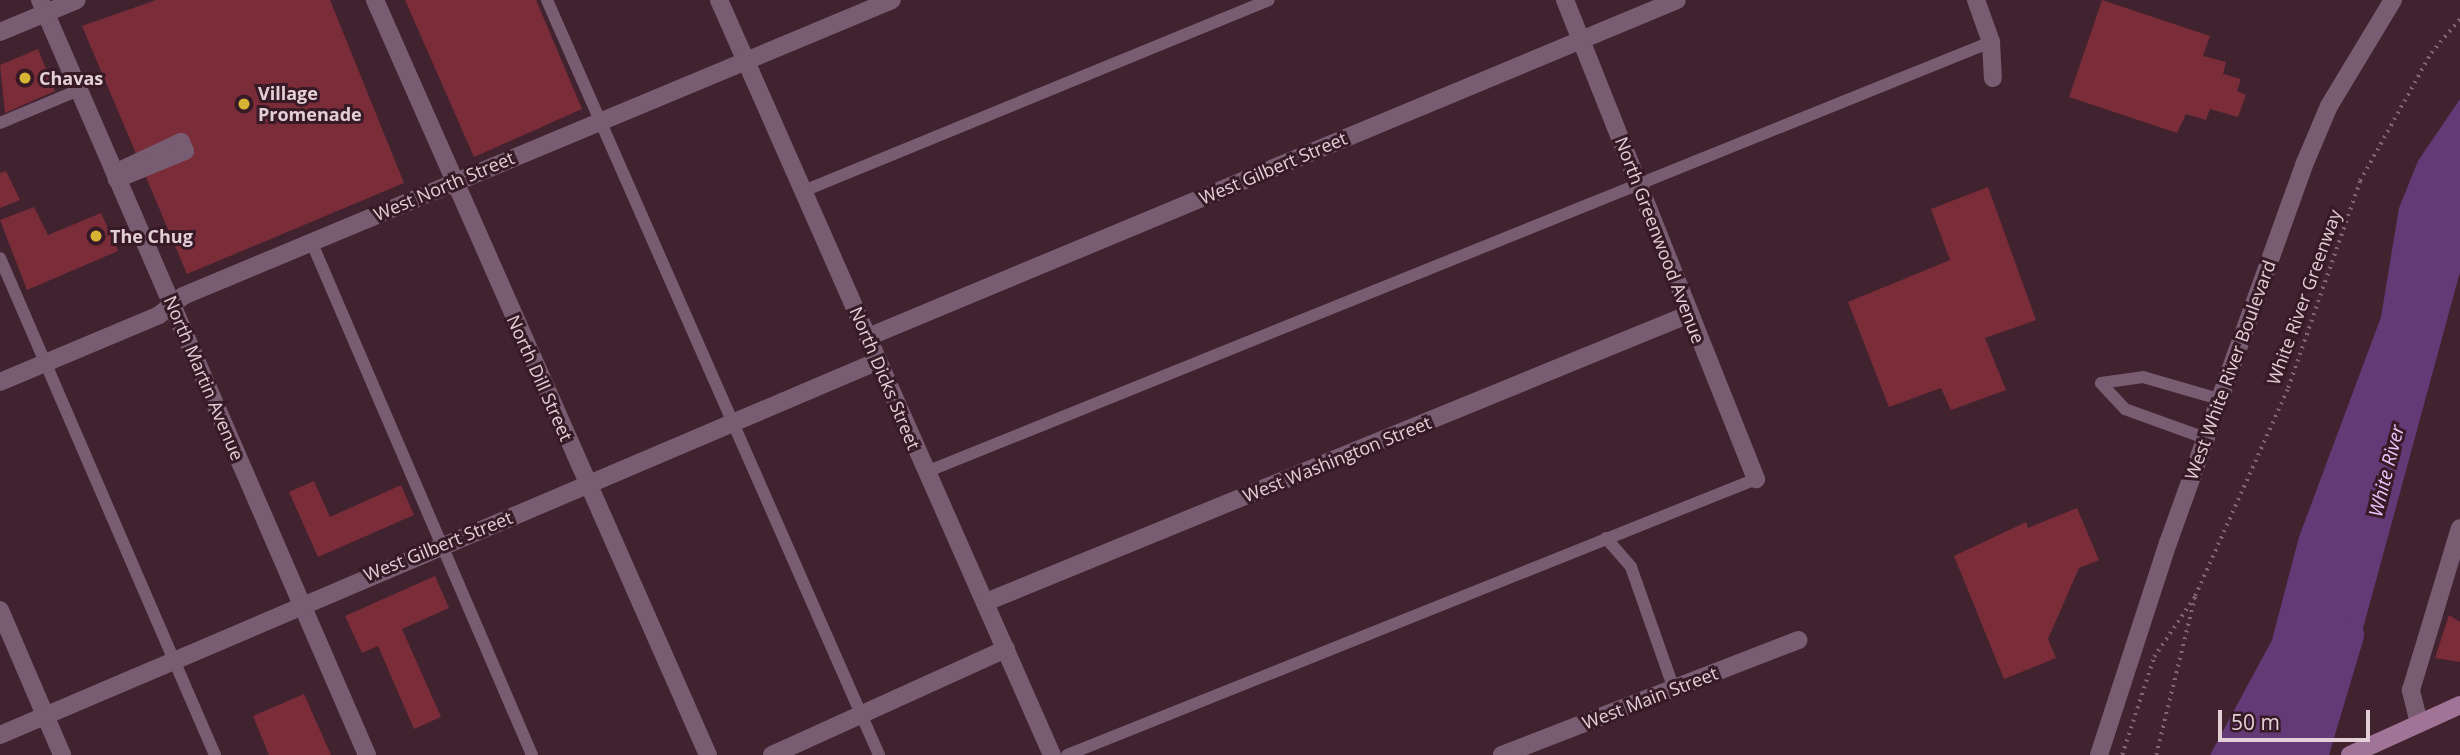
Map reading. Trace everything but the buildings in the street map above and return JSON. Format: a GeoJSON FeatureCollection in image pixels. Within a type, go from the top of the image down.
{"type":"FeatureCollection","features":[{"type":"Feature","properties":{"kind":"main road"},"geometry":{"type":"LineString","coordinates":[[2350,755],[2460,705]]}},
{"type":"Feature","properties":{"kind":"street"},"geometry":{"type":"LineString","coordinates":[[0,32],[43,6],[77,0]]}},
{"type":"Feature","properties":{"kind":"street","name":"North Dill Street"},"geometry":{"type":"LineString","coordinates":[[376,0],[454,183],[708,755]]}},
{"type":"Feature","properties":{"kind":"street","name":"North Dicks Street"},"geometry":{"type":"LineString","coordinates":[[719,0],[806,190],[926,472],[1052,755]]}},
{"type":"Feature","properties":{"kind":"street","name":"West North Street"},"geometry":{"type":"LineString","coordinates":[[0,382],[159,316],[172,304],[311,241],[892,0]]}},
{"type":"Feature","properties":{"kind":"street","name":"North Greenwood Avenue"},"geometry":{"type":"LineString","coordinates":[[1565,0],[1687,315],[1756,479]]}},
{"type":"Feature","properties":{"kind":"street","name":"West Gilbert Street"},"geometry":{"type":"LineString","coordinates":[[868,337],[1677,0]]}},
{"type":"Feature","properties":{"kind":"street"},"geometry":{"type":"LineString","coordinates":[[1976,0],[1991,42],[1993,78]]}},
{"type":"Feature","properties":{"kind":"street","name":"West White River Boulevard"},"geometry":{"type":"LineString","coordinates":[[2099,755],[2205,438],[2324,117],[2393,0]]}},
{"type":"Feature","properties":{"kind":"street","name":"North Martin Avenue"},"geometry":{"type":"LineString","coordinates":[[43,6],[367,755]]}},
{"type":"Feature","properties":{"kind":"street","name":"West Washington Street"},"geometry":{"type":"LineString","coordinates":[[986,602],[1687,315]]}},
{"type":"Feature","properties":{"kind":"street","name":"West Gilbert Street"},"geometry":{"type":"LineString","coordinates":[[0,735],[300,602],[732,424],[878,360]]}},
{"type":"Feature","properties":{"kind":"street"},"geometry":{"type":"LineString","coordinates":[[2420,723],[2411,690],[2459,532]]}},
{"type":"Feature","properties":{"kind":"street"},"geometry":{"type":"LineString","coordinates":[[0,610],[62,755]]}},
{"type":"Feature","properties":{"kind":"street","name":"West Main Street"},"geometry":{"type":"LineString","coordinates":[[1502,755],[1799,640]]}},
{"type":"Feature","properties":{"kind":"street"},"geometry":{"type":"LineString","coordinates":[[772,755],[1006,649]]}},
{"type":"Feature","properties":{"kind":"lane"},"geometry":{"type":"LineString","coordinates":[[547,0],[879,755]]}},
{"type":"Feature","properties":{"kind":"lane"},"geometry":{"type":"LineString","coordinates":[[806,190],[1269,0]]}},
{"type":"Feature","properties":{"kind":"lane"},"geometry":{"type":"LineString","coordinates":[[926,472],[1991,42]]}},
{"type":"Feature","properties":{"kind":"lane"},"geometry":{"type":"LineString","coordinates":[[0,123],[79,90]]}},
{"type":"Feature","properties":{"kind":"lane"},"geometry":{"type":"LineString","coordinates":[[311,241],[533,755]]}},
{"type":"Feature","properties":{"kind":"lane"},"geometry":{"type":"LineString","coordinates":[[0,258],[215,755]]}},
{"type":"Feature","properties":{"kind":"lane"},"geometry":{"type":"LineString","coordinates":[[2205,438],[2124,409],[2101,383],[2143,377],[2219,399]]}},
{"type":"Feature","properties":{"kind":"lane"},"geometry":{"type":"LineString","coordinates":[[1067,755],[1756,479]]}},
{"type":"Feature","properties":{"kind":"lane"},"geometry":{"type":"LineString","coordinates":[[1606,538],[1630,567],[1674,689]]}},
{"type":"Feature","properties":{"kind":"path","name":"White River Greenway"},"geometry":{"type":"LineString","coordinates":[[2122,755],[2154,657],[2195,596],[2288,388],[2360,181],[2431,53],[2460,19]]}},
{"type":"Feature","properties":{"kind":"path","name":"White River Greenway"},"geometry":{"type":"LineString","coordinates":[[2156,755],[2195,596]]}},
{"type":"Feature","properties":{"kind":"water"},"geometry":{"type":"Polygon","coordinates":[[[2460,99],[2460,272],[2359,643],[2303,730],[2299,755],[2210,755],[2272,640],[2299,537],[2381,317],[2399,208],[2418,161],[2460,99]]]}},
{"type":"Feature","properties":{"kind":"waterway","name":"White River"},"geometry":{"type":"LineString","coordinates":[[2309,755],[2345,634]]}},
{"type":"Feature","properties":{"kind":"place","name":"Chavas"},"geometry":{"type":"Point","coordinates":[25,78]}},
{"type":"Feature","properties":{"kind":"place","name":"Village Promenade"},"geometry":{"type":"Point","coordinates":[244,104]}},
{"type":"Feature","properties":{"kind":"place","name":"The Chug"},"geometry":{"type":"Point","coordinates":[96,236]}}]}
